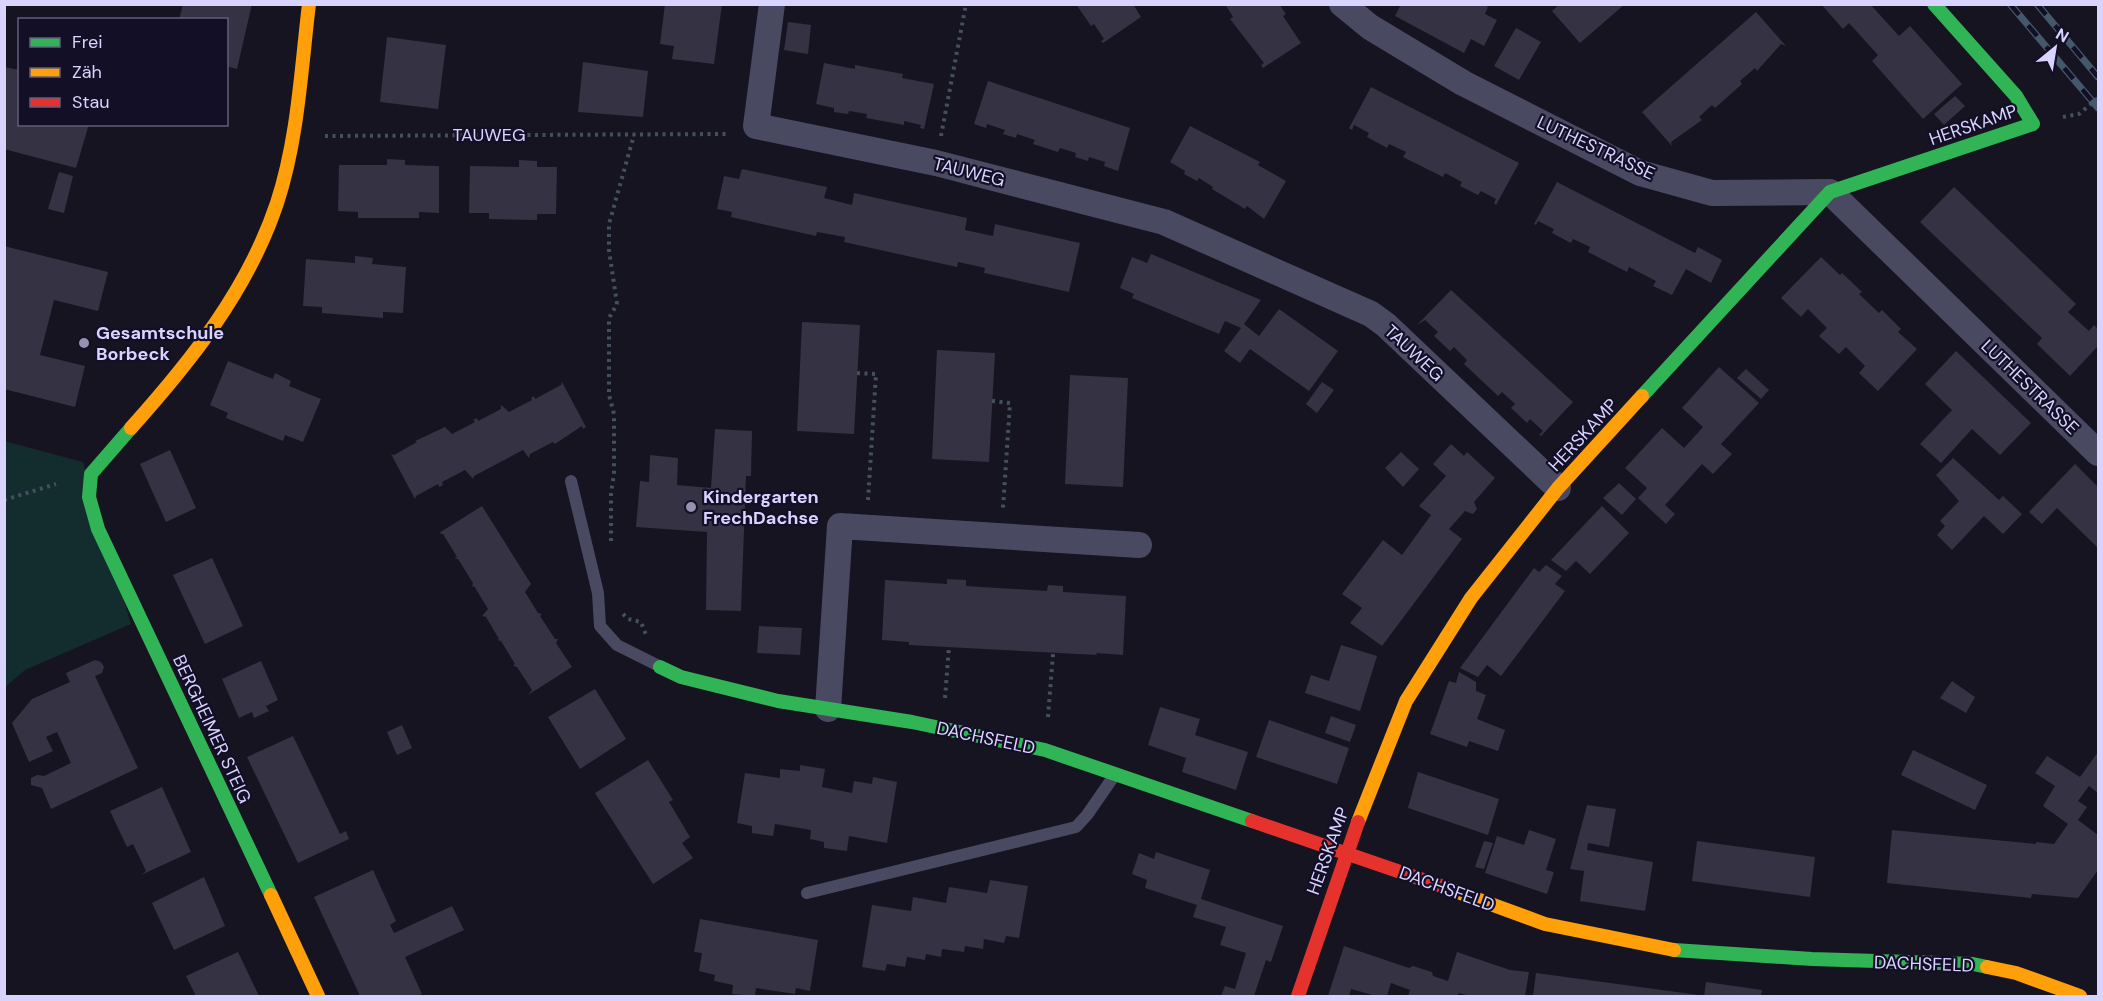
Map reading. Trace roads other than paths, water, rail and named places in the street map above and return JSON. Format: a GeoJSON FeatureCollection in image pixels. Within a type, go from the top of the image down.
{"type":"FeatureCollection","features":[{"type":"Feature","properties":{"kind":"street","name":"BERGHEIMER STEIG"},"geometry":{"type":"LineString","coordinates":[[309,4],[292,131],[277,202],[242,285],[212,332],[174,381],[91,474],[86,491],[89,507],[318,996]]}},
{"type":"Feature","properties":{"kind":"street","name":"TAUWEG"},"geometry":{"type":"LineString","coordinates":[[772,4],[756,126],[936,163],[1164,222],[1371,314],[1401,339],[1558,488]]}},
{"type":"Feature","properties":{"kind":"street","name":"LUTHESTRASSE"},"geometry":{"type":"LineString","coordinates":[[1342,4],[1370,27],[1463,83],[1640,173],[1712,193],[1830,192],[2098,453]]}},
{"type":"Feature","properties":{"kind":"street","name":"HERSKAMP"},"geometry":{"type":"LineString","coordinates":[[1298,996],[1392,730],[1418,678],[1471,598],[1558,488],[1830,192],[2033,124],[2016,96],[1934,4]]}},
{"type":"Feature","properties":{"kind":"street"},"geometry":{"type":"LineString","coordinates":[[828,709],[840,526],[1139,545]]}},
{"type":"Feature","properties":{"kind":"street","name":"DACHSFELD"},"geometry":{"type":"LineString","coordinates":[[660,667],[681,677],[777,701],[942,728],[1045,750],[1545,924],[1661,949],[1823,960],[1973,964],[2016,973],[2080,996]]}},
{"type":"Feature","properties":{"kind":"lane"},"geometry":{"type":"LineString","coordinates":[[571,481],[598,593],[600,626],[617,645],[660,667]]}},
{"type":"Feature","properties":{"kind":"lane"},"geometry":{"type":"LineString","coordinates":[[807,893],[1076,827],[1088,815],[1115,775]]}},
{"type":"Feature","properties":{"kind":"railway"},"geometry":{"type":"LineString","coordinates":[[2010,4],[2098,108]]}},
{"type":"Feature","properties":{"kind":"railway"},"geometry":{"type":"LineString","coordinates":[[2037,4],[2098,77]]}},
{"type":"Feature","properties":{"kind":"place","name":"Gesamtschule Borbeck"},"geometry":{"type":"Point","coordinates":[84,343]}},
{"type":"Feature","properties":{"kind":"place","name":"Kindergarten FrechDachse"},"geometry":{"type":"Point","coordinates":[691,507]}}]}
